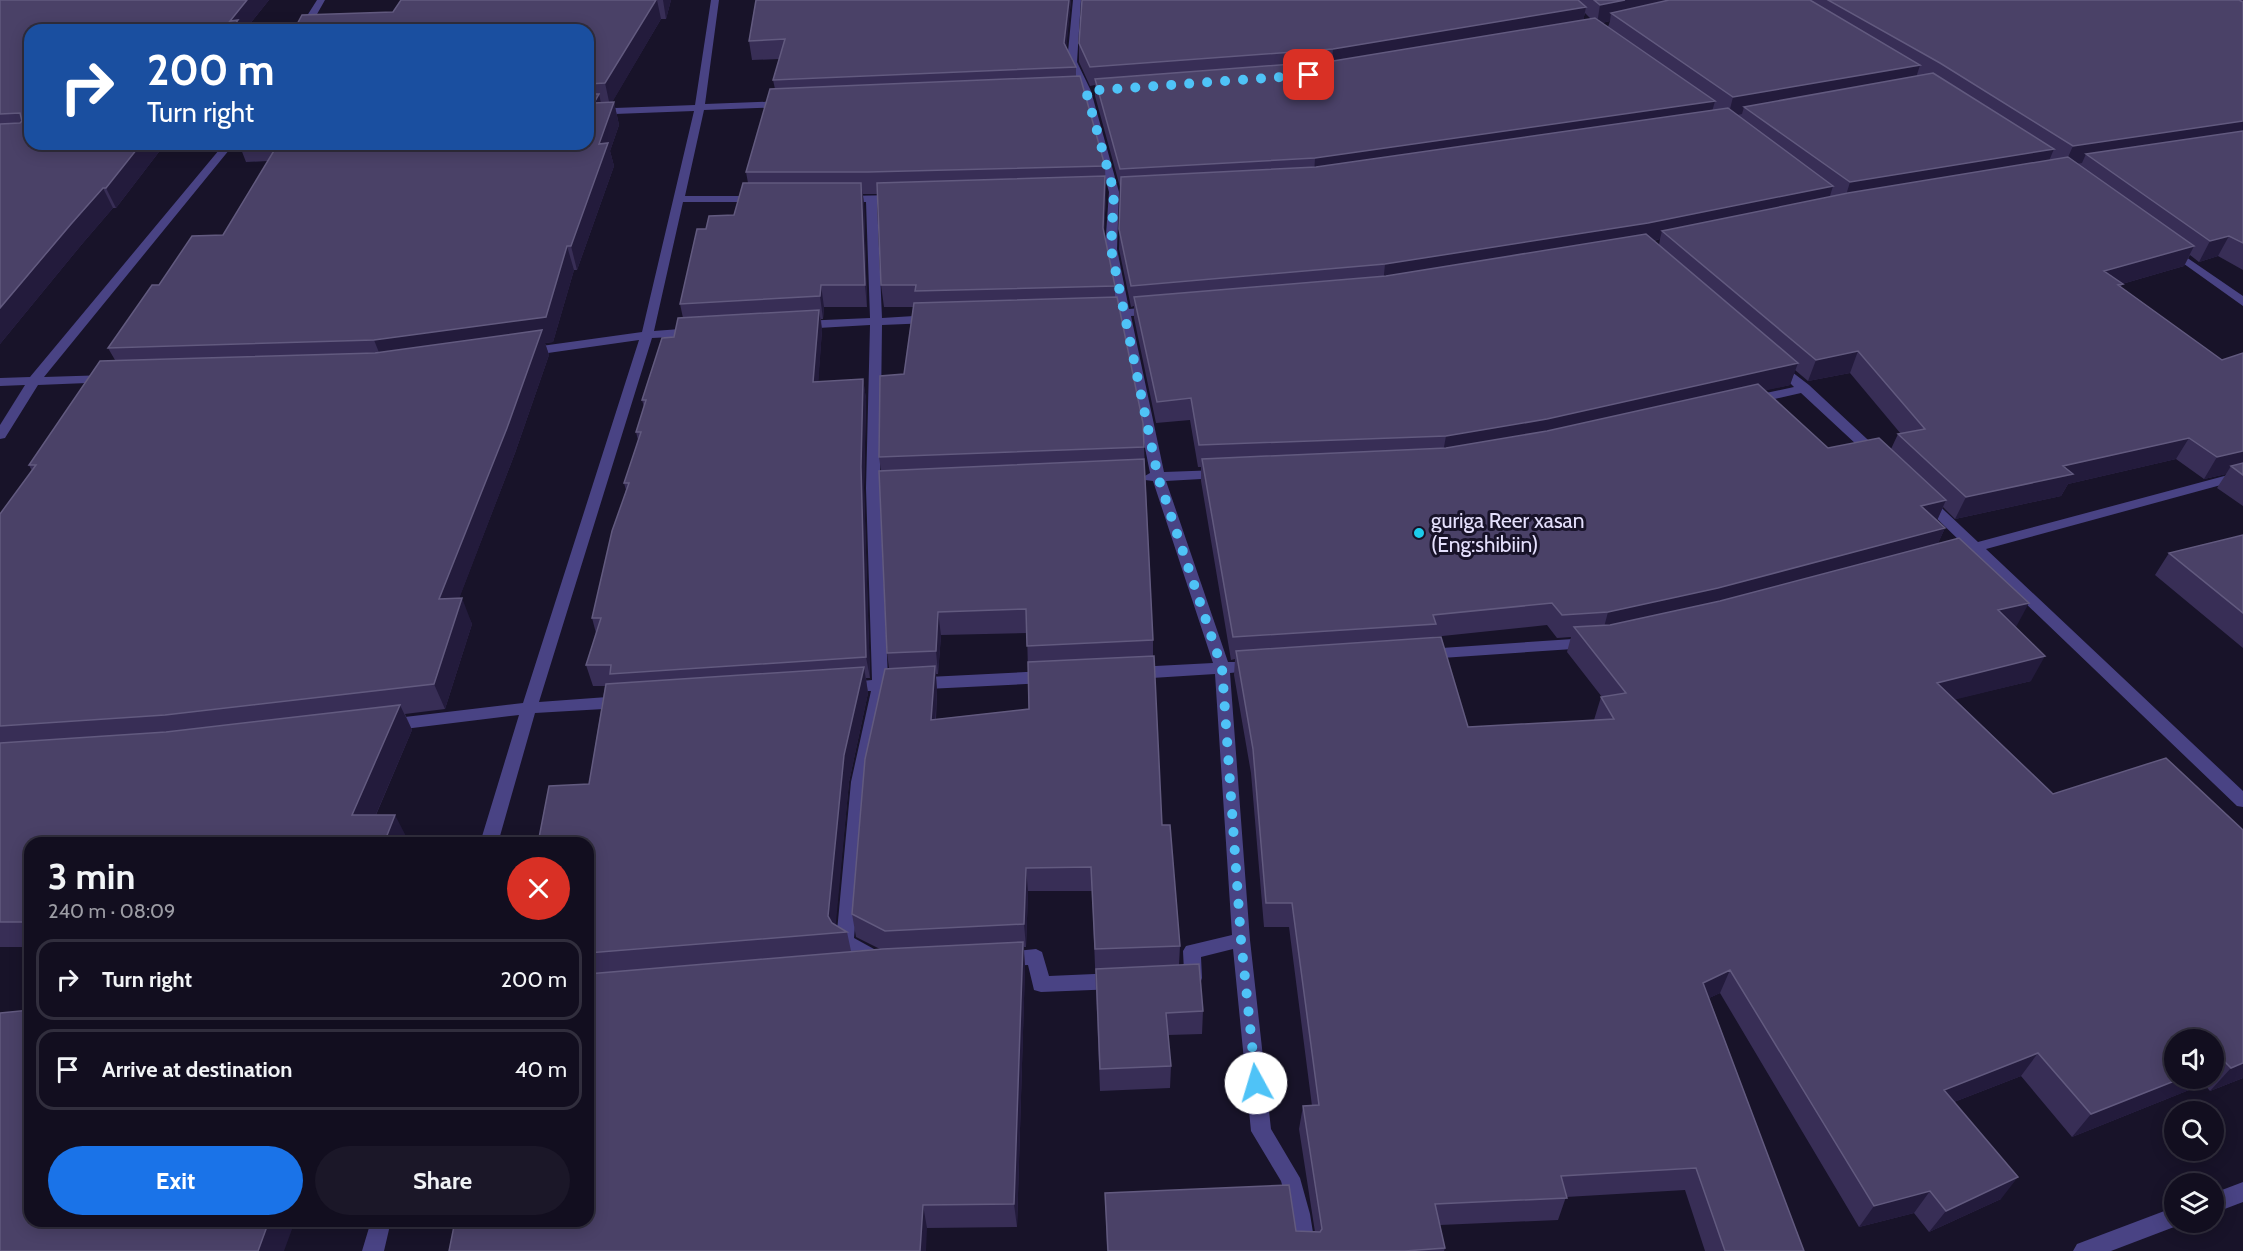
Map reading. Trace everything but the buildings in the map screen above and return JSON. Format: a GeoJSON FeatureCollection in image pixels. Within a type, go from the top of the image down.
{"type":"FeatureCollection","features":[{"type":"Feature","properties":{"kind":"street"},"geometry":{"type":"LineString","coordinates":[[307,24],[321,0]]}},
{"type":"Feature","properties":{"kind":"street"},"geometry":{"type":"LineString","coordinates":[[491,837],[529,708],[647,335],[700,108],[715,0]]}},
{"type":"Feature","properties":{"kind":"street"},"geometry":{"type":"LineString","coordinates":[[1081,4],[1072,62],[1086,91],[1114,192],[1111,249],[1123,313],[1158,477],[1222,668],[1241,940],[1261,1131],[1290,1178],[1300,1214],[1305,1251]]}},
{"type":"Feature","properties":{"kind":"street"},"geometry":{"type":"LineString","coordinates":[[594,112],[793,104]]}},
{"type":"Feature","properties":{"kind":"street"},"geometry":{"type":"LineString","coordinates":[[0,435],[34,381],[224,150]]}},
{"type":"Feature","properties":{"kind":"street"},"geometry":{"type":"LineString","coordinates":[[837,199],[906,198]]}},
{"type":"Feature","properties":{"kind":"street"},"geometry":{"type":"LineString","coordinates":[[679,199],[770,199]]}},
{"type":"Feature","properties":{"kind":"street"},"geometry":{"type":"LineString","coordinates":[[853,967],[893,964],[845,942],[860,782],[880,685],[873,488],[876,321],[871,199]]}},
{"type":"Feature","properties":{"kind":"street"},"geometry":{"type":"LineString","coordinates":[[2157,240],[2243,302]]}},
{"type":"Feature","properties":{"kind":"street"},"geometry":{"type":"LineString","coordinates":[[1088,314],[1170,309]]}},
{"type":"Feature","properties":{"kind":"street"},"geometry":{"type":"LineString","coordinates":[[784,327],[946,319]]}},
{"type":"Feature","properties":{"kind":"street"},"geometry":{"type":"LineString","coordinates":[[510,354],[647,335],[704,332]]}},
{"type":"Feature","properties":{"kind":"street"},"geometry":{"type":"LineString","coordinates":[[1769,357],[1882,460]]}},
{"type":"Feature","properties":{"kind":"street"},"geometry":{"type":"LineString","coordinates":[[0,382],[115,379]]}},
{"type":"Feature","properties":{"kind":"street"},"geometry":{"type":"LineString","coordinates":[[1736,404],[1805,388]]}},
{"type":"Feature","properties":{"kind":"street"},"geometry":{"type":"LineString","coordinates":[[1134,478],[1229,473]]}},
{"type":"Feature","properties":{"kind":"street"},"geometry":{"type":"LineString","coordinates":[[1941,557],[2243,475]]}},
{"type":"Feature","properties":{"kind":"street"},"geometry":{"type":"LineString","coordinates":[[873,488],[908,487]]}},
{"type":"Feature","properties":{"kind":"street"},"geometry":{"type":"LineString","coordinates":[[1916,492],[2243,801]]}},
{"type":"Feature","properties":{"kind":"street"},"geometry":{"type":"LineString","coordinates":[[1412,655],[1602,642]]}},
{"type":"Feature","properties":{"kind":"street"},"geometry":{"type":"LineString","coordinates":[[1116,674],[1269,665]]}},
{"type":"Feature","properties":{"kind":"street"},"geometry":{"type":"LineString","coordinates":[[833,688],[1056,676]]}},
{"type":"Feature","properties":{"kind":"street"},"geometry":{"type":"LineString","coordinates":[[378,726],[529,708],[634,701]]}},
{"type":"Feature","properties":{"kind":"street"},"geometry":{"type":"LineString","coordinates":[[1170,979],[1193,978],[1192,951],[1241,940]]}},
{"type":"Feature","properties":{"kind":"street"},"geometry":{"type":"LineString","coordinates":[[990,959],[1036,957],[1041,984],[1135,980]]}},
{"type":"Feature","properties":{"kind":"street"},"geometry":{"type":"LineString","coordinates":[[2224,1199],[2243,1192]]}},
{"type":"Feature","properties":{"kind":"street"},"geometry":{"type":"LineString","coordinates":[[2084,1251],[2164,1221]]}},
{"type":"Feature","properties":{"kind":"street"},"geometry":{"type":"LineString","coordinates":[[373,1251],[379,1227]]}},
{"type":"Feature","properties":{"kind":"place","name":"guriga Reer xasan (Eng:shibiin)"},"geometry":{"type":"Point","coordinates":[1419,533]}},
{"type":"Feature","properties":{"kind":"route"},"geometry":{"type":"LineString","coordinates":[[1256,1083],[1241,940],[1222,668],[1158,477],[1111,249],[1114,192],[1086,91],[1309,75]]}}]}
